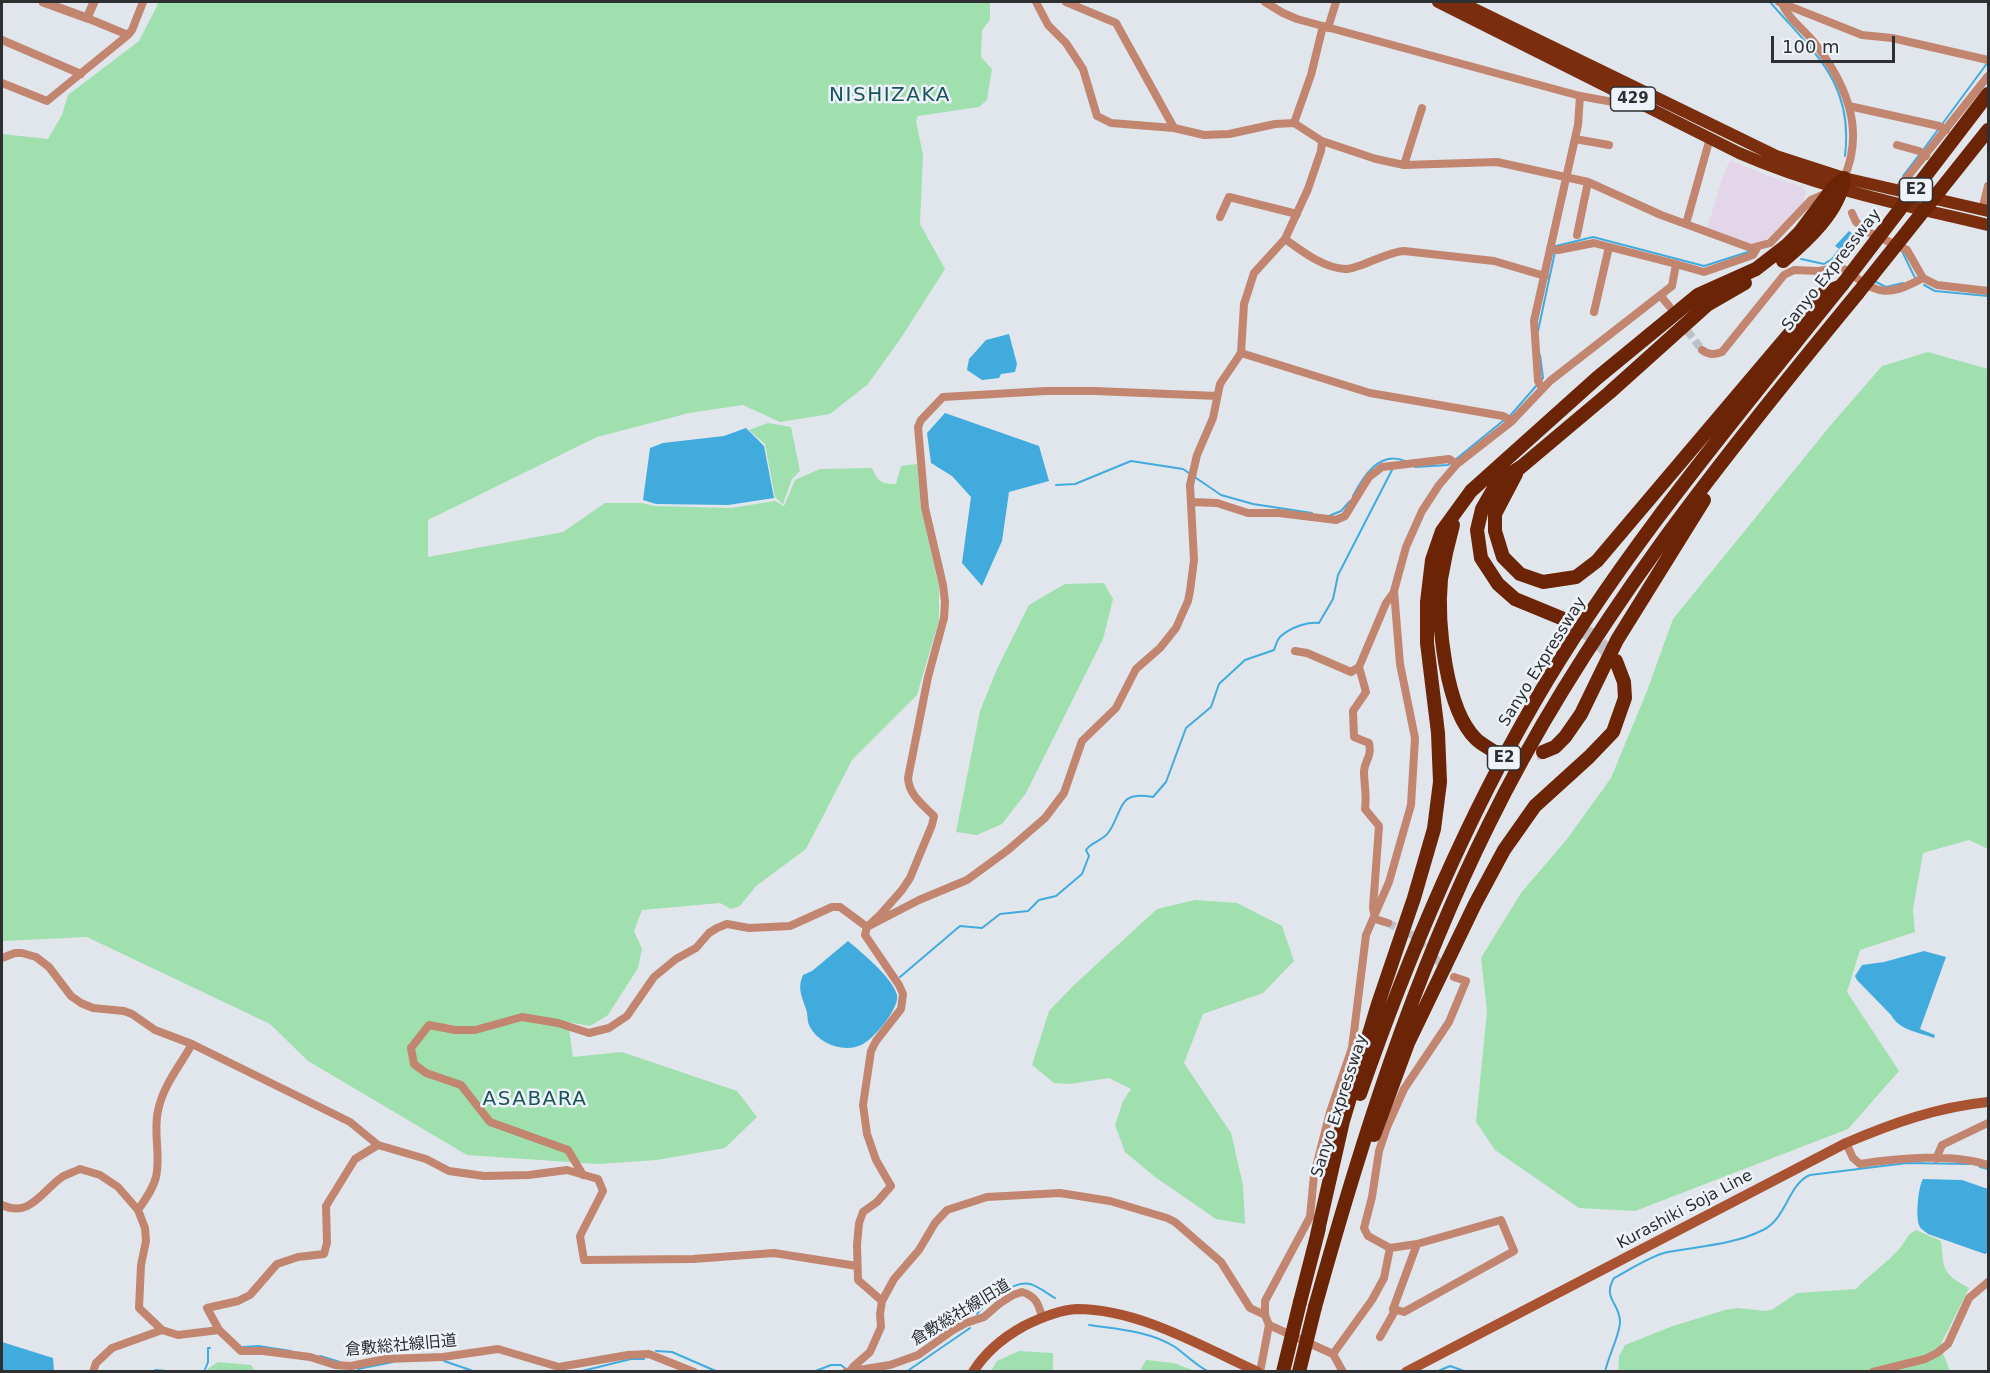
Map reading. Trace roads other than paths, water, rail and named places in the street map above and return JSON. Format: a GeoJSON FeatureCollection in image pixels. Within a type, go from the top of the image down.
{"type":"FeatureCollection","features":[{"type":"Feature","properties":{"kind":"highway","name":"429"},"geometry":{"type":"LineString","coordinates":[[1438,2],[1630,92],[1776,156],[1837,187],[1897,190],[1985,211]]}},
{"type":"Feature","properties":{"kind":"highway","name":"429"},"geometry":{"type":"LineString","coordinates":[[1460,2],[1630,92],[1710,138],[1771,167],[1837,187],[1989,225]]}},
{"type":"Feature","properties":{"kind":"highway","name":"Sanyo Expressway"},"geometry":{"type":"LineString","coordinates":[[1283,1371],[1317,1235],[1356,1105],[1410,958],[1443,880],[1508,750],[1565,653],[1633,554],[1740,412],[1842,285],[1989,94]]}},
{"type":"Feature","properties":{"kind":"highway","name":"Sanyo Expressway"},"geometry":{"type":"LineString","coordinates":[[1299,1371],[1360,1150],[1425,965],[1489,823],[1545,721],[1580,663],[1647,564],[1760,412],[1989,130]]}},
{"type":"Feature","properties":{"kind":"highway"},"geometry":{"type":"LineString","coordinates":[[1566,620],[1515,599],[1498,584],[1481,558],[1478,530],[1482,509],[1493,490],[1504,478],[1521,467],[1609,393],[1707,305],[1778,265],[1794,252],[1821,223],[1837,187]]}},
{"type":"Feature","properties":{"kind":"highway"},"geometry":{"type":"LineString","coordinates":[[1317,1235],[1343,1121],[1434,829],[1440,782],[1438,733],[1427,643],[1427,602],[1432,560],[1442,531],[1471,491],[1597,378],[1698,295],[1756,269],[1787,245],[1837,187]]}},
{"type":"Feature","properties":{"kind":"highway"},"geometry":{"type":"LineString","coordinates":[[1521,467],[1495,514],[1495,531],[1503,557],[1520,574],[1543,582],[1576,577],[1597,561],[1824,293],[1842,285]]}},
{"type":"Feature","properties":{"kind":"highway"},"geometry":{"type":"LineString","coordinates":[[1543,752],[1555,747],[1565,737],[1581,714],[1617,640],[1760,412]]}},
{"type":"Feature","properties":{"kind":"highway"},"geometry":{"type":"LineString","coordinates":[[1456,514],[1441,581],[1443,648],[1450,689],[1460,714],[1477,740],[1495,752]]}},
{"type":"Feature","properties":{"kind":"highway"},"geometry":{"type":"LineString","coordinates":[[1334,1240],[1408,1043],[1499,859],[1535,806],[1613,732],[1625,698],[1624,682],[1616,661]]}},
{"type":"Feature","properties":{"kind":"main road","name":"Kurashiki Soja Line"},"geometry":{"type":"LineString","coordinates":[[1406,1371],[1420,1366],[1846,1143],[1909,1118],[1937,1110],[1989,1102]]}},
{"type":"Feature","properties":{"kind":"main road"},"geometry":{"type":"LineString","coordinates":[[973,1371],[995,1345],[1041,1317],[1074,1309],[1106,1311],[1156,1326],[1259,1371]]}},
{"type":"Feature","properties":{"kind":"street"},"geometry":{"type":"LineString","coordinates":[[43,2],[128,35]]}},
{"type":"Feature","properties":{"kind":"street"},"geometry":{"type":"LineString","coordinates":[[87,18],[94,2]]}},
{"type":"Feature","properties":{"kind":"street"},"geometry":{"type":"LineString","coordinates":[[2,83],[47,101],[128,35],[143,2]]}},
{"type":"Feature","properties":{"kind":"street"},"geometry":{"type":"LineString","coordinates":[[1036,2],[1048,25],[1066,43],[1083,69],[1096,116],[1111,123],[1174,128],[1204,135],[1229,134],[1268,125],[1294,123],[1322,141],[1376,159],[1404,165],[1497,162],[1588,182],[1661,215],[1756,250]]}},
{"type":"Feature","properties":{"kind":"street"},"geometry":{"type":"LineString","coordinates":[[1066,2],[1116,23],[1174,128]]}},
{"type":"Feature","properties":{"kind":"street"},"geometry":{"type":"LineString","coordinates":[[1265,2],[1290,16],[1325,27],[1580,96],[1624,104],[1630,92]]}},
{"type":"Feature","properties":{"kind":"street"},"geometry":{"type":"LineString","coordinates":[[1294,123],[1325,27],[1336,2]]}},
{"type":"Feature","properties":{"kind":"street"},"geometry":{"type":"LineString","coordinates":[[1781,2],[1862,35],[1892,38],[1988,60]]}},
{"type":"Feature","properties":{"kind":"street"},"geometry":{"type":"LineString","coordinates":[[1554,250],[1589,243],[1704,272],[1770,243],[1811,200],[1837,187],[1851,162],[1854,142],[1854,124],[1849,106],[1823,55],[1786,12],[1781,2]]}},
{"type":"Feature","properties":{"kind":"street"},"geometry":{"type":"LineString","coordinates":[[2,40],[81,74]]}},
{"type":"Feature","properties":{"kind":"street"},"geometry":{"type":"LineString","coordinates":[[1897,190],[1942,128],[1989,76]]}},
{"type":"Feature","properties":{"kind":"street"},"geometry":{"type":"LineString","coordinates":[[1540,385],[1534,321],[1554,250],[1575,139],[1580,96]]}},
{"type":"Feature","properties":{"kind":"street"},"geometry":{"type":"LineString","coordinates":[[1849,106],[1942,128]]}},
{"type":"Feature","properties":{"kind":"street"},"geometry":{"type":"LineString","coordinates":[[1404,165],[1422,108]]}},
{"type":"Feature","properties":{"kind":"street"},"geometry":{"type":"LineString","coordinates":[[1686,224],[1710,138]]}},
{"type":"Feature","properties":{"kind":"street"},"geometry":{"type":"LineString","coordinates":[[1575,139],[1609,145]]}},
{"type":"Feature","properties":{"kind":"street"},"geometry":{"type":"LineString","coordinates":[[867,927],[919,900],[967,880],[1008,850],[1045,818],[1058,802],[1069,782],[1082,741],[1120,702],[1136,669],[1160,648],[1176,628],[1188,601],[1194,560],[1191,502],[1192,475],[1197,456],[1213,418],[1220,384],[1240,353],[1244,304],[1254,273],[1285,239],[1308,189],[1321,151],[1322,141]]}},
{"type":"Feature","properties":{"kind":"street"},"geometry":{"type":"LineString","coordinates":[[1898,145],[1922,153]]}},
{"type":"Feature","properties":{"kind":"street"},"geometry":{"type":"LineString","coordinates":[[1577,236],[1588,182]]}},
{"type":"Feature","properties":{"kind":"street"},"geometry":{"type":"LineString","coordinates":[[1985,211],[1989,186]]}},
{"type":"Feature","properties":{"kind":"street"},"geometry":{"type":"LineString","coordinates":[[1220,217],[1229,197],[1297,214]]}},
{"type":"Feature","properties":{"kind":"street"},"geometry":{"type":"LineString","coordinates":[[1852,213],[1861,226],[1907,250],[1923,278],[1937,285],[1989,291]]}},
{"type":"Feature","properties":{"kind":"street"},"geometry":{"type":"LineString","coordinates":[[1285,239],[1320,262],[1346,269],[1404,250],[1494,261],[1545,276]]}},
{"type":"Feature","properties":{"kind":"street"},"geometry":{"type":"LineString","coordinates":[[1594,312],[1609,247]]}},
{"type":"Feature","properties":{"kind":"street"},"geometry":{"type":"LineString","coordinates":[[1295,651],[1307,653],[1351,672],[1359,667],[1386,603],[1394,591],[1406,547],[1422,511],[1455,462],[1509,419],[1540,385],[1672,286],[1676,264]]}},
{"type":"Feature","properties":{"kind":"street"},"geometry":{"type":"LineString","coordinates":[[1702,350],[1714,355],[1722,352],[1784,275],[1794,270],[1819,271],[1841,267],[1873,289],[1882,292],[1893,291],[1923,278]]}},
{"type":"Feature","properties":{"kind":"street"},"geometry":{"type":"LineString","coordinates":[[1660,295],[1669,306]]}},
{"type":"Feature","properties":{"kind":"street"},"geometry":{"type":"LineString","coordinates":[[1240,353],[1370,393],[1509,419]]}},
{"type":"Feature","properties":{"kind":"street"},"geometry":{"type":"LineString","coordinates":[[882,1301],[858,1280],[859,1223],[863,1212],[877,1202],[891,1186],[876,1160],[867,1134],[862,1105],[871,1051],[876,1041],[902,1009],[903,994],[865,935],[867,927],[888,907],[910,878],[934,816],[912,794],[908,778],[926,687],[944,618],[945,602],[925,508],[918,427],[921,420],[943,397],[1076,391],[1143,391],[1217,396]]}},
{"type":"Feature","properties":{"kind":"street"},"geometry":{"type":"LineString","coordinates":[[1191,502],[1217,503],[1248,513],[1279,513],[1336,520],[1345,516],[1350,510],[1375,471],[1390,464],[1455,462]]}},
{"type":"Feature","properties":{"kind":"street"},"geometry":{"type":"LineString","coordinates":[[1259,1371],[1269,1325],[1264,1315],[1265,1301],[1310,1217],[1317,1164],[1330,1112],[1352,1048],[1366,935],[1375,919],[1389,882],[1411,804],[1415,738],[1400,664],[1394,591]]}},
{"type":"Feature","properties":{"kind":"street"},"geometry":{"type":"LineString","coordinates":[[1359,667],[1366,692],[1353,711],[1354,737],[1370,743],[1371,753],[1364,769],[1367,792],[1365,809],[1379,826],[1372,908],[1375,919]]}},
{"type":"Feature","properties":{"kind":"street"},"geometry":{"type":"LineString","coordinates":[[583,1175],[568,1150],[490,1122],[461,1085],[426,1073],[414,1064],[411,1048],[429,1025],[454,1030],[475,1030],[522,1017],[558,1023],[589,1033],[609,1028],[627,1016],[654,977],[676,958],[696,948],[709,933],[727,924],[749,928],[790,926],[832,907],[840,907],[867,927]]}},
{"type":"Feature","properties":{"kind":"street"},"geometry":{"type":"LineString","coordinates":[[1375,919],[1388,923]]}},
{"type":"Feature","properties":{"kind":"street"},"geometry":{"type":"LineString","coordinates":[[2,958],[15,953],[36,957],[49,967],[71,996],[81,1003],[93,1008],[124,1011],[155,1029],[192,1044],[350,1122],[378,1145],[426,1159],[449,1171],[484,1176],[529,1175],[567,1170],[598,1179],[603,1191],[580,1236],[584,1260],[693,1259],[774,1253],[857,1266]]}},
{"type":"Feature","properties":{"kind":"street"},"geometry":{"type":"LineString","coordinates":[[1417,1244],[1393,1309],[1404,1312],[1514,1251],[1501,1220],[1417,1244],[1390,1248],[1368,1236],[1364,1228],[1372,1197],[1379,1151],[1404,1089],[1449,1022],[1466,981],[1454,977]]}},
{"type":"Feature","properties":{"kind":"street"},"geometry":{"type":"LineString","coordinates":[[138,1210],[156,1176],[155,1136],[158,1110],[164,1090],[192,1044]]}},
{"type":"Feature","properties":{"kind":"street"},"geometry":{"type":"LineString","coordinates":[[1936,1159],[1942,1145],[1989,1123]]}},
{"type":"Feature","properties":{"kind":"street"},"geometry":{"type":"LineString","coordinates":[[1846,1143],[1853,1158],[1860,1164],[1888,1159],[1936,1159],[1968,1160],[1989,1165]]}},
{"type":"Feature","properties":{"kind":"street"},"geometry":{"type":"LineString","coordinates":[[2,1205],[16,1210],[30,1206],[63,1177],[80,1169],[100,1175],[118,1187],[138,1210],[145,1228],[146,1241],[141,1265],[139,1308],[162,1330],[178,1335],[219,1330],[207,1308],[238,1301],[250,1295],[277,1264],[298,1257],[324,1254],[327,1243],[327,1206],[355,1159],[378,1145]]}},
{"type":"Feature","properties":{"kind":"street"},"geometry":{"type":"LineString","coordinates":[[849,1371],[870,1352],[881,1327],[882,1301],[894,1279],[919,1250],[935,1223],[947,1210],[987,1197],[1045,1192],[1110,1201],[1167,1218],[1221,1262],[1250,1308],[1264,1315]]}},
{"type":"Feature","properties":{"kind":"street"},"geometry":{"type":"LineString","coordinates":[[1333,1354],[1372,1300],[1384,1278],[1390,1248]]}},
{"type":"Feature","properties":{"kind":"street"},"geometry":{"type":"LineString","coordinates":[[1873,1371],[1925,1359],[1937,1353],[1948,1344],[1969,1298],[1989,1282]]}},
{"type":"Feature","properties":{"kind":"street","name":"倉敷総社線旧道"},"geometry":{"type":"LineString","coordinates":[[849,1371],[890,1365],[918,1355],[966,1323],[984,1317],[1013,1295],[1022,1292],[1035,1298],[1041,1317]]}},
{"type":"Feature","properties":{"kind":"street"},"geometry":{"type":"LineString","coordinates":[[1380,1337],[1396,1309]]}},
{"type":"Feature","properties":{"kind":"street"},"geometry":{"type":"LineString","coordinates":[[1269,1325],[1333,1354],[1343,1371]]}},
{"type":"Feature","properties":{"kind":"street"},"geometry":{"type":"LineString","coordinates":[[93,1371],[96,1363],[112,1348],[162,1330]]}},
{"type":"Feature","properties":{"kind":"street","name":"倉敷総社線旧道"},"geometry":{"type":"LineString","coordinates":[[219,1330],[241,1351],[263,1350],[310,1357],[335,1365],[351,1366],[385,1359],[443,1357],[498,1349],[559,1367],[649,1353],[694,1371]]}},
{"type":"Feature","properties":{"kind":"water"},"geometry":{"type":"Polygon","coordinates":[[[1849,231],[1857,237],[1844,252],[1835,246],[1849,231]]]}},
{"type":"Feature","properties":{"kind":"water"},"geometry":{"type":"Polygon","coordinates":[[[1009,334],[1017,364],[1015,372],[1001,374],[999,378],[982,380],[967,370],[969,359],[986,340],[1009,334]]]}},
{"type":"Feature","properties":{"kind":"water"},"geometry":{"type":"Polygon","coordinates":[[[945,413],[1039,446],[1049,481],[1009,492],[1002,541],[982,586],[962,563],[971,497],[952,476],[931,463],[927,433],[945,413]]]}},
{"type":"Feature","properties":{"kind":"water"},"geometry":{"type":"Polygon","coordinates":[[[746,428],[764,446],[774,498],[728,505],[656,504],[643,500],[650,448],[663,443],[724,436],[746,428]]]}},
{"type":"Feature","properties":{"kind":"water"},"geometry":{"type":"Polygon","coordinates":[[[848,941],[883,973],[894,988],[897,1001],[890,1015],[866,1042],[847,1048],[832,1045],[814,1033],[808,1023],[800,988],[803,975],[812,971],[848,941]]]}},
{"type":"Feature","properties":{"kind":"water"},"geometry":{"type":"Polygon","coordinates":[[[1924,951],[1946,957],[1920,1029],[1935,1035],[1934,1038],[1899,1024],[1855,976],[1862,965],[1884,962],[1924,951]]]}},
{"type":"Feature","properties":{"kind":"water"},"geometry":{"type":"Polygon","coordinates":[[[1923,1179],[1962,1180],[1988,1189],[1988,1252],[1985,1254],[1928,1234],[1921,1228],[1918,1223],[1918,1203],[1923,1179]]]}},
{"type":"Feature","properties":{"kind":"water"},"geometry":{"type":"Polygon","coordinates":[[[2,1342],[53,1358],[54,1371],[2,1371],[2,1342]]]}},
{"type":"Feature","properties":{"kind":"waterway"},"geometry":{"type":"LineString","coordinates":[[1770,2],[1815,53],[1837,88],[1846,130],[1845,156]]}},
{"type":"Feature","properties":{"kind":"waterway"},"geometry":{"type":"LineString","coordinates":[[1923,150],[1988,62]]}},
{"type":"Feature","properties":{"kind":"waterway"},"geometry":{"type":"LineString","coordinates":[[1903,176],[1919,155]]}},
{"type":"Feature","properties":{"kind":"waterway"},"geometry":{"type":"LineString","coordinates":[[1862,225],[1874,212]]}},
{"type":"Feature","properties":{"kind":"waterway"},"geometry":{"type":"LineString","coordinates":[[1857,227],[1866,235]]}},
{"type":"Feature","properties":{"kind":"waterway"},"geometry":{"type":"LineString","coordinates":[[1556,246],[1593,237],[1704,266],[1753,252]]}},
{"type":"Feature","properties":{"kind":"waterway"},"geometry":{"type":"LineString","coordinates":[[1832,259],[1842,247]]}},
{"type":"Feature","properties":{"kind":"waterway"},"geometry":{"type":"LineString","coordinates":[[1902,251],[1915,278]]}},
{"type":"Feature","properties":{"kind":"waterway"},"geometry":{"type":"LineString","coordinates":[[1538,331],[1555,252]]}},
{"type":"Feature","properties":{"kind":"waterway"},"geometry":{"type":"LineString","coordinates":[[1801,259],[1824,264],[1832,259],[1843,264]]}},
{"type":"Feature","properties":{"kind":"waterway"},"geometry":{"type":"LineString","coordinates":[[1874,281],[1886,287],[1903,283]]}},
{"type":"Feature","properties":{"kind":"waterway"},"geometry":{"type":"LineString","coordinates":[[1924,285],[1935,291],[1988,296]]}},
{"type":"Feature","properties":{"kind":"waterway"},"geometry":{"type":"LineString","coordinates":[[1540,355],[1543,378],[1541,381]]}},
{"type":"Feature","properties":{"kind":"waterway"},"geometry":{"type":"LineString","coordinates":[[1509,417],[1537,385]]}},
{"type":"Feature","properties":{"kind":"waterway"},"geometry":{"type":"LineString","coordinates":[[1455,460],[1504,420]]}},
{"type":"Feature","properties":{"kind":"waterway"},"geometry":{"type":"LineString","coordinates":[[1353,496],[1367,474],[1380,462],[1387,459],[1405,461]]}},
{"type":"Feature","properties":{"kind":"waterway"},"geometry":{"type":"LineString","coordinates":[[1056,485],[1075,484],[1131,461],[1183,469],[1221,495],[1253,504],[1312,513]]}},
{"type":"Feature","properties":{"kind":"waterway"},"geometry":{"type":"LineString","coordinates":[[1415,467],[1450,463]]}},
{"type":"Feature","properties":{"kind":"waterway"},"geometry":{"type":"LineString","coordinates":[[900,977],[960,926],[982,928],[1000,914],[1028,911],[1039,900],[1056,896],[1082,874],[1089,856],[1086,850],[1108,833],[1123,804],[1133,797],[1153,797],[1166,782],[1186,728],[1211,707],[1219,684],[1245,660],[1274,650],[1280,637],[1289,630],[1305,624],[1319,623],[1333,599],[1338,575],[1393,468]]}},
{"type":"Feature","properties":{"kind":"waterway"},"geometry":{"type":"LineString","coordinates":[[1329,516],[1341,511],[1350,501]]}},
{"type":"Feature","properties":{"kind":"waterway"},"geometry":{"type":"LineString","coordinates":[[1605,1372],[1620,1322],[1610,1291],[1614,1278],[1648,1259],[1668,1252],[1728,1242],[1763,1230],[1777,1218],[1797,1186],[1810,1175],[1907,1163],[1969,1164]]}},
{"type":"Feature","properties":{"kind":"waterway"},"geometry":{"type":"LineString","coordinates":[[1980,1167],[1988,1169]]}},
{"type":"Feature","properties":{"kind":"waterway"},"geometry":{"type":"LineString","coordinates":[[977,1314],[1001,1293],[1016,1285],[1030,1284],[1055,1298]]}},
{"type":"Feature","properties":{"kind":"waterway"},"geometry":{"type":"LineString","coordinates":[[1089,1325],[1155,1337],[1175,1347],[1209,1372]]}},
{"type":"Feature","properties":{"kind":"waterway"},"geometry":{"type":"LineString","coordinates":[[906,1372],[970,1328]]}},
{"type":"Feature","properties":{"kind":"waterway"},"geometry":{"type":"LineString","coordinates":[[243,1347],[258,1346],[291,1351]]}},
{"type":"Feature","properties":{"kind":"waterway"},"geometry":{"type":"LineString","coordinates":[[204,1372],[208,1362],[208,1348],[210,1348]]}},
{"type":"Feature","properties":{"kind":"waterway"},"geometry":{"type":"LineString","coordinates":[[656,1351],[672,1352],[718,1372]]}},
{"type":"Feature","properties":{"kind":"waterway"},"geometry":{"type":"LineString","coordinates":[[320,1356],[340,1362]]}},
{"type":"Feature","properties":{"kind":"waterway"},"geometry":{"type":"LineString","coordinates":[[578,1372],[631,1359],[644,1359]]}},
{"type":"Feature","properties":{"kind":"waterway"},"geometry":{"type":"LineString","coordinates":[[444,1361],[476,1372]]}},
{"type":"Feature","properties":{"kind":"waterway"},"geometry":{"type":"LineString","coordinates":[[358,1369],[393,1362]]}},
{"type":"Feature","properties":{"kind":"waterway"},"geometry":{"type":"LineString","coordinates":[[813,1372],[831,1365],[841,1365],[846,1369]]}},
{"type":"Feature","properties":{"kind":"waterway"},"geometry":{"type":"LineString","coordinates":[[1436,1372],[1450,1366],[1467,1372]]}},
{"type":"Feature","properties":{"kind":"waterway"},"geometry":{"type":"LineString","coordinates":[[151,1372],[156,1370],[176,1372]]}},
{"type":"Feature","properties":{"kind":"tunnel"},"geometry":{"type":"LineString","coordinates":[[1673,312],[1702,350]]}},
{"type":"Feature","properties":{"kind":"tunnel"},"geometry":{"type":"LineString","coordinates":[[1566,620],[1594,637],[1616,661]]}},
{"type":"Feature","properties":{"kind":"tunnel"},"geometry":{"type":"LineString","coordinates":[[1495,752],[1514,756],[1543,752]]}},
{"type":"Feature","properties":{"kind":"tunnel"},"geometry":{"type":"LineString","coordinates":[[1388,923],[1412,935],[1454,977]]}},
{"type":"Feature","properties":{"kind":"district","name":"NISHIZAKA"},"geometry":{"type":"Point","coordinates":[890,96]}},
{"type":"Feature","properties":{"kind":"district","name":"ASABARA"},"geometry":{"type":"Point","coordinates":[535,1100]}}]}
